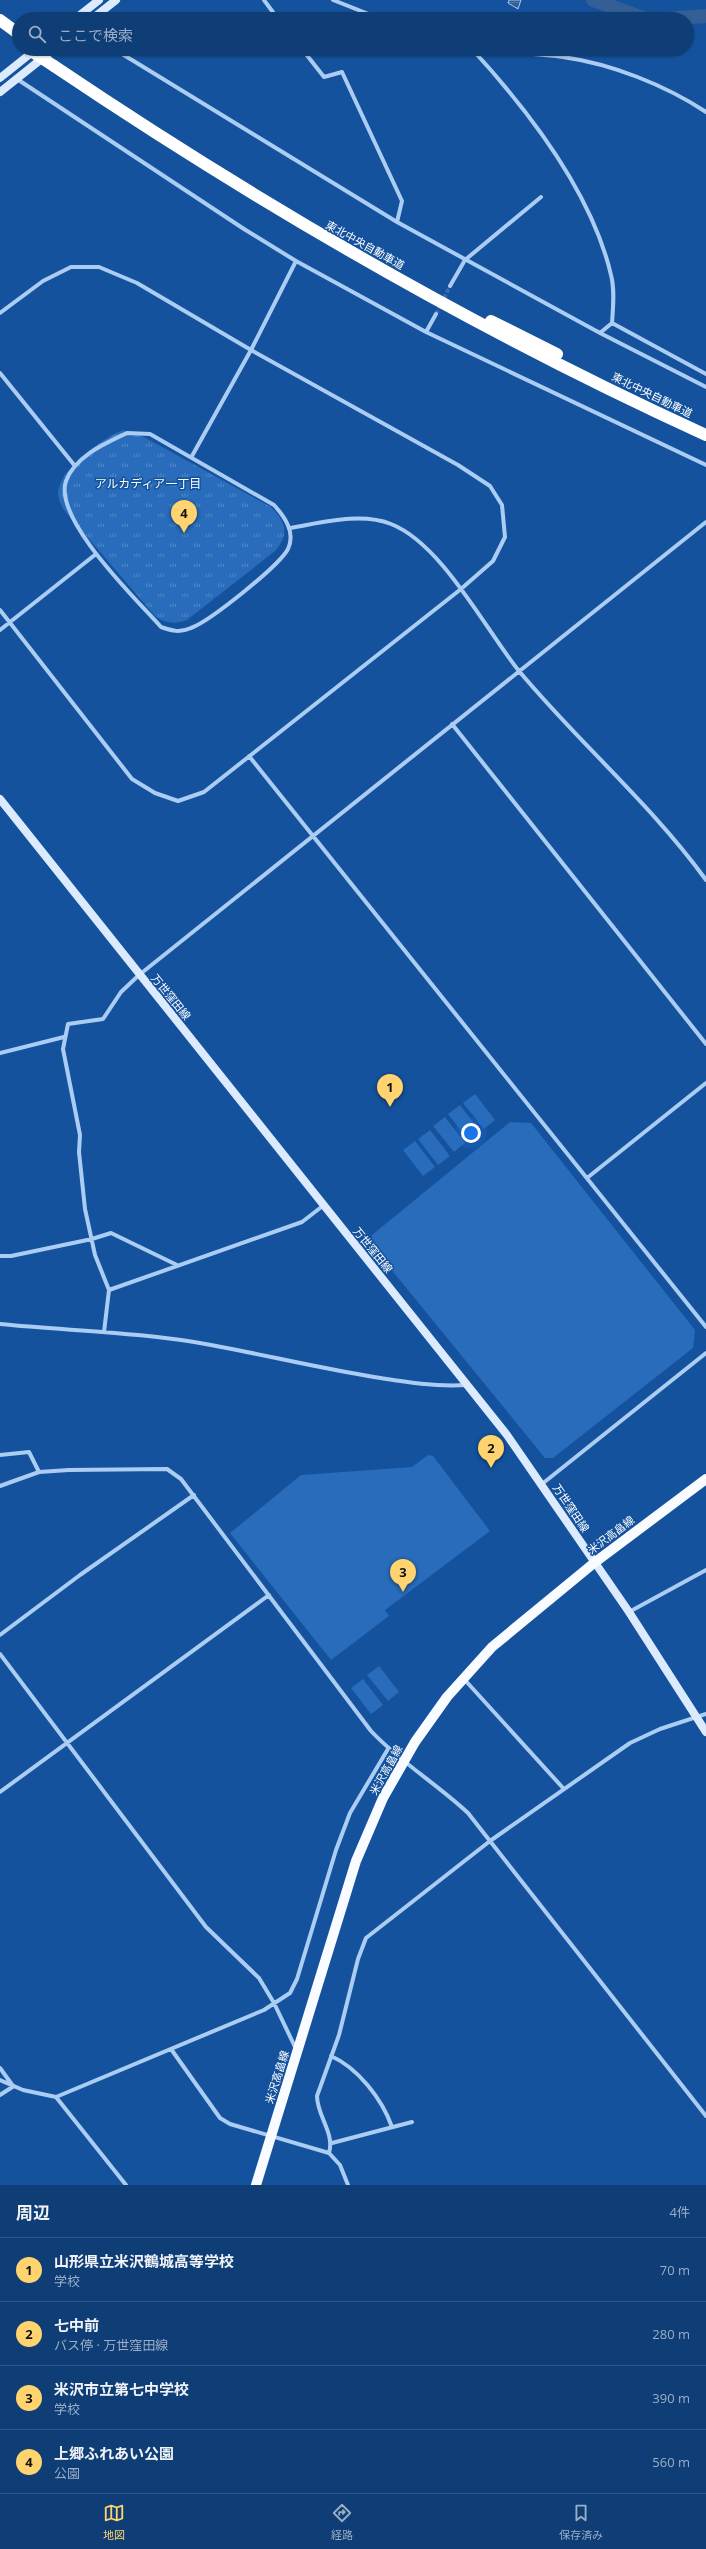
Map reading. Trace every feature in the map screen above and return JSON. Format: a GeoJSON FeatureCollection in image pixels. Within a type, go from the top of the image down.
{"type":"FeatureCollection","features":[{"type":"Feature","properties":{"kind":"highway"},"geometry":{"type":"LineString","coordinates":[[0,20],[12,35]]}},
{"type":"Feature","properties":{"kind":"highway","name":"東北中央自動車道"},"geometry":{"type":"LineString","coordinates":[[42,56],[57,64],[241,180],[404,274],[500,325],[706,426]]}},
{"type":"Feature","properties":{"kind":"highway","name":"東北中央自動車道"},"geometry":{"type":"LineString","coordinates":[[49,56],[57,64],[172,145],[327,239],[505,338],[706,435]]}},
{"type":"Feature","properties":{"kind":"main road"},"geometry":{"type":"LineString","coordinates":[[84,12],[99,0]]}},
{"type":"Feature","properties":{"kind":"main road"},"geometry":{"type":"LineString","coordinates":[[101,12],[116,0]]}},
{"type":"Feature","properties":{"kind":"main road"},"geometry":{"type":"LineString","coordinates":[[0,78],[28,56]]}},
{"type":"Feature","properties":{"kind":"main road"},"geometry":{"type":"LineString","coordinates":[[0,92],[45,56]]}},
{"type":"Feature","properties":{"kind":"main road","name":"万世窪田線"},"geometry":{"type":"LineString","coordinates":[[0,799],[467,1385],[542,1484],[594,1563],[629,1612],[698,1717],[706,1732]]}},
{"type":"Feature","properties":{"kind":"main road","name":"米沢高畠線"},"geometry":{"type":"LineString","coordinates":[[256,2185],[298,2053],[356,1861],[383,1798],[404,1760],[434,1714],[463,1678],[503,1637],[594,1563],[706,1478]]}},
{"type":"Feature","properties":{"kind":"street"},"geometry":{"type":"LineString","coordinates":[[264,0],[273,12]]}},
{"type":"Feature","properties":{"kind":"street"},"geometry":{"type":"LineString","coordinates":[[333,0],[363,12]]}},
{"type":"Feature","properties":{"kind":"street"},"geometry":{"type":"LineString","coordinates":[[125,56],[397,222],[600,333],[706,387]]}},
{"type":"Feature","properties":{"kind":"street"},"geometry":{"type":"LineString","coordinates":[[308,56],[324,77],[342,72],[402,201],[397,222]]}},
{"type":"Feature","properties":{"kind":"street"},"geometry":{"type":"LineString","coordinates":[[478,56],[510,91],[587,206],[612,275],[612,323]]}},
{"type":"Feature","properties":{"kind":"street"},"geometry":{"type":"LineString","coordinates":[[548,56],[563,57],[609,68],[653,84],[706,112]]}},
{"type":"Feature","properties":{"kind":"street"},"geometry":{"type":"LineString","coordinates":[[0,78],[7,86]]}},
{"type":"Feature","properties":{"kind":"street"},"geometry":{"type":"LineString","coordinates":[[17,79],[244,229],[296,261],[426,332],[706,465]]}},
{"type":"Feature","properties":{"kind":"street"},"geometry":{"type":"LineString","coordinates":[[450,286],[465,260],[541,197]]}},
{"type":"Feature","properties":{"kind":"street"},"geometry":{"type":"LineString","coordinates":[[192,456],[251,350],[296,261]]}},
{"type":"Feature","properties":{"kind":"street"},"geometry":{"type":"LineString","coordinates":[[0,313],[43,281],[70,267],[99,267],[137,283],[251,350],[458,465],[490,486],[502,505],[505,537],[493,561],[461,589],[204,792],[178,801],[155,794],[132,779],[0,610]]}},
{"type":"Feature","properties":{"kind":"street"},"geometry":{"type":"LineString","coordinates":[[426,332],[436,314]]}},
{"type":"Feature","properties":{"kind":"street"},"geometry":{"type":"LineString","coordinates":[[600,333],[612,323]]}},
{"type":"Feature","properties":{"kind":"street"},"geometry":{"type":"LineString","coordinates":[[612,323],[706,374]]}},
{"type":"Feature","properties":{"kind":"street"},"geometry":{"type":"LineString","coordinates":[[0,373],[75,466]]}},
{"type":"Feature","properties":{"kind":"street"},"geometry":{"type":"LineString","coordinates":[[127,433],[150,434],[192,456],[274,505],[284,516],[290,528],[288,548],[275,564],[235,598],[191,628],[176,632],[161,627],[96,554],[72,518],[64,498],[66,481],[75,466],[99,446],[127,433]]}},
{"type":"Feature","properties":{"kind":"street"},"geometry":{"type":"LineString","coordinates":[[290,528],[364,518],[391,524],[413,536],[461,589],[519,670],[677,841],[706,880]]}},
{"type":"Feature","properties":{"kind":"street"},"geometry":{"type":"LineString","coordinates":[[104,1332],[109,1290],[92,1239],[85,1209],[79,1152],[80,1135],[66,1072],[64,1037],[68,1024],[103,1019],[121,992],[140,975],[519,670],[706,522]]}},
{"type":"Feature","properties":{"kind":"street"},"geometry":{"type":"LineString","coordinates":[[0,630],[96,554]]}},
{"type":"Feature","properties":{"kind":"street"},"geometry":{"type":"LineString","coordinates":[[452,724],[706,1044]]}},
{"type":"Feature","properties":{"kind":"street"},"geometry":{"type":"LineString","coordinates":[[250,756],[706,1327]]}},
{"type":"Feature","properties":{"kind":"street"},"geometry":{"type":"LineString","coordinates":[[0,1054],[64,1037]]}},
{"type":"Feature","properties":{"kind":"street"},"geometry":{"type":"LineString","coordinates":[[587,1178],[706,1083]]}},
{"type":"Feature","properties":{"kind":"street"},"geometry":{"type":"LineString","coordinates":[[109,1290],[302,1222],[324,1205]]}},
{"type":"Feature","properties":{"kind":"street"},"geometry":{"type":"LineString","coordinates":[[0,1256],[11,1256],[92,1239],[111,1233],[177,1265]]}},
{"type":"Feature","properties":{"kind":"street"},"geometry":{"type":"LineString","coordinates":[[0,1324],[104,1332],[209,1345],[324,1369],[432,1386],[467,1385]]}},
{"type":"Feature","properties":{"kind":"street"},"geometry":{"type":"LineString","coordinates":[[542,1484],[706,1353]]}},
{"type":"Feature","properties":{"kind":"street"},"geometry":{"type":"LineString","coordinates":[[0,1455],[29,1452],[39,1472]]}},
{"type":"Feature","properties":{"kind":"street"},"geometry":{"type":"LineString","coordinates":[[0,1486],[39,1472],[168,1469],[181,1479],[371,1731],[388,1750],[404,1760],[464,1809],[706,2116]]}},
{"type":"Feature","properties":{"kind":"street"},"geometry":{"type":"LineString","coordinates":[[0,1635],[80,1575],[194,1495]]}},
{"type":"Feature","properties":{"kind":"street"},"geometry":{"type":"LineString","coordinates":[[629,1612],[706,1570]]}},
{"type":"Feature","properties":{"kind":"street"},"geometry":{"type":"LineString","coordinates":[[0,1792],[269,1595]]}},
{"type":"Feature","properties":{"kind":"street"},"geometry":{"type":"LineString","coordinates":[[0,1654],[68,1742],[206,1928],[254,1974],[274,2003],[298,2053]]}},
{"type":"Feature","properties":{"kind":"street"},"geometry":{"type":"LineString","coordinates":[[463,1678],[564,1788]]}},
{"type":"Feature","properties":{"kind":"street"},"geometry":{"type":"LineString","coordinates":[[329,2153],[332,2143],[317,2106],[317,2096],[339,2035],[358,1959],[366,1938],[490,1841],[564,1788],[645,1735],[706,1714]]}},
{"type":"Feature","properties":{"kind":"street"},"geometry":{"type":"LineString","coordinates":[[56,2097],[264,2010],[290,1993],[297,1979],[336,1850],[350,1813],[388,1750]]}},
{"type":"Feature","properties":{"kind":"street"},"geometry":{"type":"LineString","coordinates":[[171,2049],[220,2118],[230,2124],[329,2153],[340,2165],[348,2185]]}},
{"type":"Feature","properties":{"kind":"street"},"geometry":{"type":"LineString","coordinates":[[331,2056],[344,2062],[366,2084],[392,2127]]}},
{"type":"Feature","properties":{"kind":"street"},"geometry":{"type":"LineString","coordinates":[[0,2068],[14,2086]]}},
{"type":"Feature","properties":{"kind":"street"},"geometry":{"type":"LineString","coordinates":[[0,2080],[14,2086],[56,2097],[126,2185]]}},
{"type":"Feature","properties":{"kind":"street"},"geometry":{"type":"LineString","coordinates":[[0,2095],[14,2086]]}},
{"type":"Feature","properties":{"kind":"street"},"geometry":{"type":"LineString","coordinates":[[332,2143],[412,2122]]}},
{"type":"Feature","properties":{"kind":"green space"},"geometry":{"type":"Polygon","coordinates":[[[124,430],[144,437],[271,507],[283,523],[283,539],[275,551],[187,620],[171,623],[156,617],[64,510],[59,500],[58,493],[60,484],[74,464],[105,439],[124,430]]]}},
{"type":"Feature","properties":{"kind":"green space"},"geometry":{"type":"Polygon","coordinates":[[[475,1094],[495,1120],[484,1129],[463,1103],[475,1094]]]}},
{"type":"Feature","properties":{"kind":"green space"},"geometry":{"type":"Polygon","coordinates":[[[460,1105],[480,1131],[469,1141],[448,1114],[460,1105]]]}},
{"type":"Feature","properties":{"kind":"green space"},"geometry":{"type":"Polygon","coordinates":[[[445,1117],[465,1143],[454,1152],[433,1126],[445,1117]]]}},
{"type":"Feature","properties":{"kind":"green space"},"geometry":{"type":"Polygon","coordinates":[[[510,1122],[531,1123],[695,1330],[693,1348],[553,1458],[545,1458],[372,1246],[372,1235],[510,1122]]]}},
{"type":"Feature","properties":{"kind":"green space"},"geometry":{"type":"Polygon","coordinates":[[[430,1130],[450,1156],[438,1165],[418,1139],[430,1130]]]}},
{"type":"Feature","properties":{"kind":"green space"},"geometry":{"type":"Polygon","coordinates":[[[415,1141],[435,1167],[423,1176],[403,1150],[415,1141]]]}},
{"type":"Feature","properties":{"kind":"green space"},"geometry":{"type":"Polygon","coordinates":[[[428,1455],[433,1456],[490,1531],[385,1610],[389,1616],[331,1660],[230,1533],[301,1475],[412,1467],[428,1455]]]}},
{"type":"Feature","properties":{"kind":"green space"},"geometry":{"type":"Polygon","coordinates":[[[379,1666],[399,1692],[388,1701],[367,1675],[379,1666]]]}},
{"type":"Feature","properties":{"kind":"green space"},"geometry":{"type":"Polygon","coordinates":[[[363,1679],[383,1705],[371,1714],[351,1688],[363,1679]]]}},
{"type":"Feature","properties":{"kind":"shaded area"},"geometry":{"type":"Polygon","coordinates":[[[509,0],[521,0],[518,9],[508,3],[509,0]]]}},
{"type":"Feature","properties":{"kind":"waterway"},"geometry":{"type":"LineString","coordinates":[[593,0],[626,12]]}},
{"type":"Feature","properties":{"kind":"waterway"},"geometry":{"type":"LineString","coordinates":[[694,17],[706,16]]}},
{"type":"Feature","properties":{"kind":"tunnel"},"geometry":{"type":"LineString","coordinates":[[436,314],[450,286]]}},
{"type":"Feature","properties":{"kind":"place","name":"上郷ふれあい公園"},"geometry":{"type":"Point","coordinates":[184,533]}},
{"type":"Feature","properties":{"kind":"place","name":"山形県立米沢鶴城高等学校"},"geometry":{"type":"Point","coordinates":[390,1107]}},
{"type":"Feature","properties":{"kind":"place","name":"七中前"},"geometry":{"type":"Point","coordinates":[491,1468]}},
{"type":"Feature","properties":{"kind":"place","name":"米沢市立第七中学校"},"geometry":{"type":"Point","coordinates":[403,1592]}},
{"type":"Feature","properties":{"kind":"district","name":"アルカディア一丁目"},"geometry":{"type":"Point","coordinates":[148,484]}}]}
